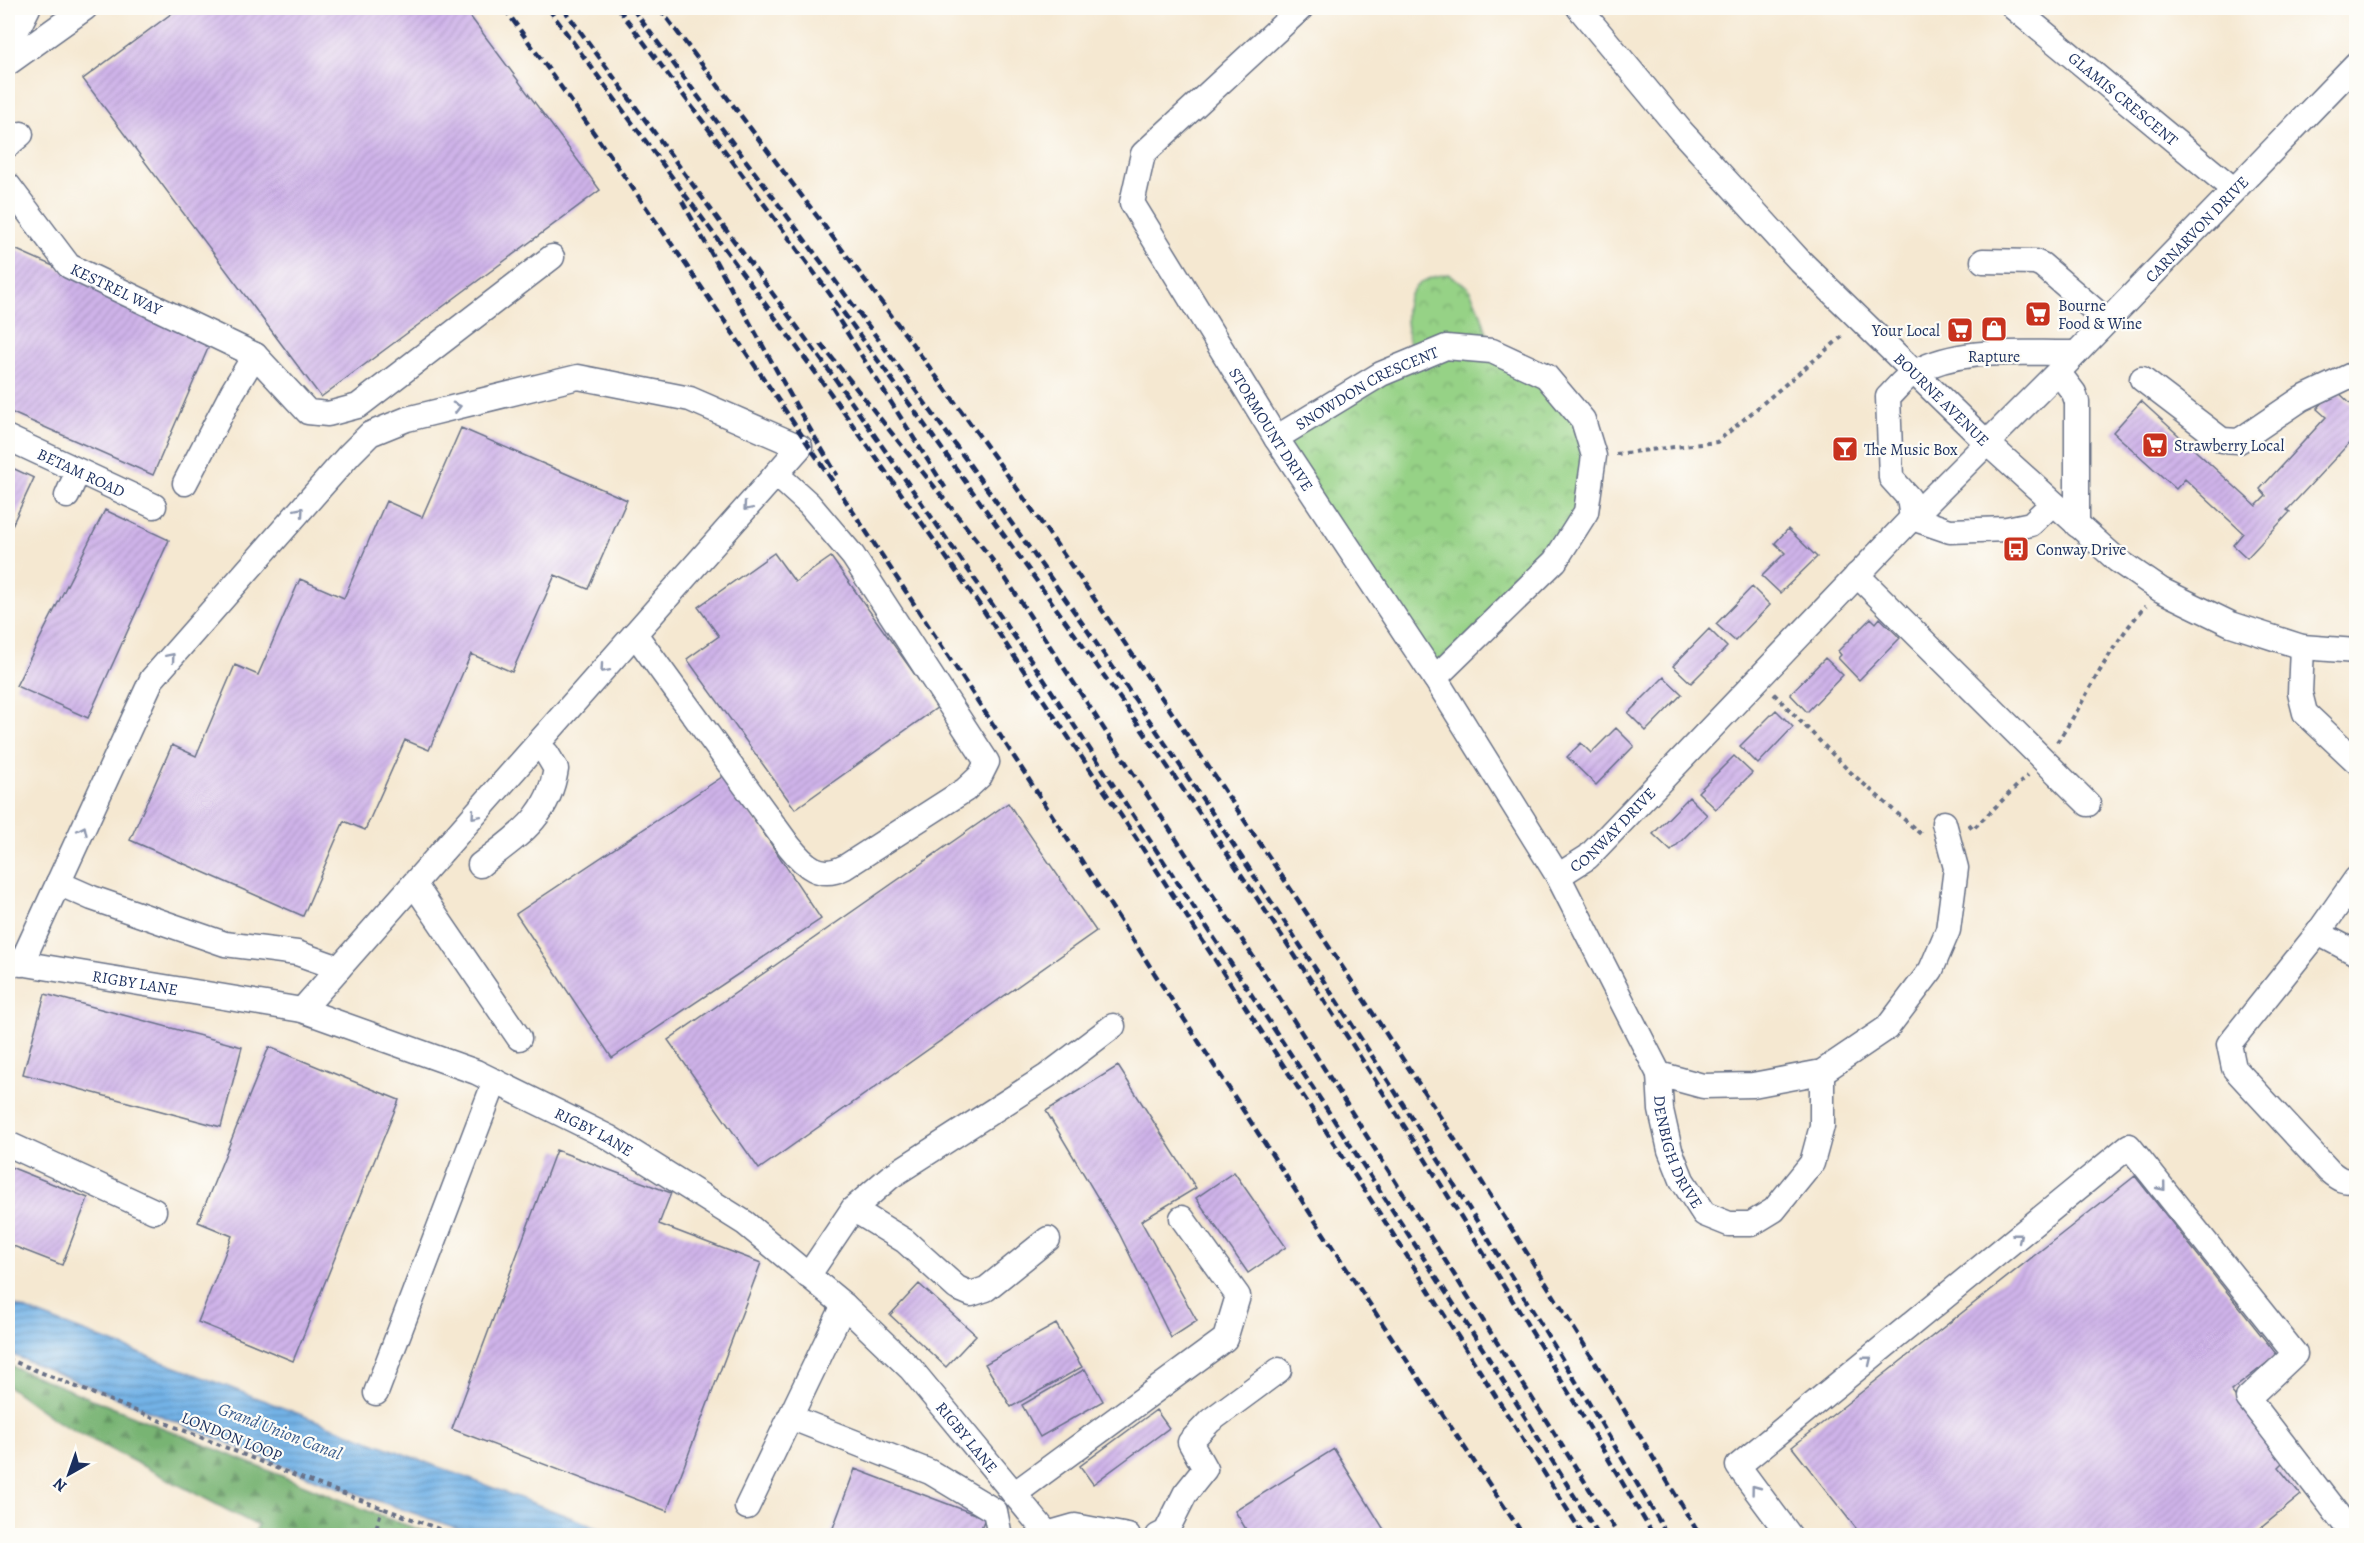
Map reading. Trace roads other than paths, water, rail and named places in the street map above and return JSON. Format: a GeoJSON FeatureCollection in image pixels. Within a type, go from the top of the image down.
{"type":"FeatureCollection","features":[{"type":"Feature","properties":{"kind":"street"},"geometry":{"type":"LineString","coordinates":[[8,48],[28,8]]}},
{"type":"Feature","properties":{"kind":"street"},"geometry":{"type":"LineString","coordinates":[[8,63],[85,8]]}},
{"type":"Feature","properties":{"kind":"street","name":"STORMOUNT DRIVE"},"geometry":{"type":"LineString","coordinates":[[1301,8],[1143,154],[1132,203],[1276,438],[1435,678],[1558,876]]}},
{"type":"Feature","properties":{"kind":"street","name":"BOURNE AVENUE"},"geometry":{"type":"LineString","coordinates":[[1580,8],[1681,131],[1799,260],[1987,443],[2052,504],[2117,560],[2161,590],[2231,624],[2302,647],[2356,651]]}},
{"type":"Feature","properties":{"kind":"street","name":"GLAMIS CRESCENT"},"geometry":{"type":"LineString","coordinates":[[2014,8],[2233,189]]}},
{"type":"Feature","properties":{"kind":"street","name":"CARNARVON DRIVE"},"geometry":{"type":"LineString","coordinates":[[1987,443],[2356,64]]}},
{"type":"Feature","properties":{"kind":"street","name":"KESTREL WAY"},"geometry":{"type":"LineString","coordinates":[[8,185],[69,266],[255,355]]}},
{"type":"Feature","properties":{"kind":"street"},"geometry":{"type":"LineString","coordinates":[[185,483],[233,391],[255,355],[308,412],[328,414],[358,406],[552,257]]}},
{"type":"Feature","properties":{"kind":"street"},"geometry":{"type":"LineString","coordinates":[[1983,261],[2035,262],[2042,265],[2107,321]]}},
{"type":"Feature","properties":{"kind":"street","name":"SNOWDON CRESCENT"},"geometry":{"type":"LineString","coordinates":[[1276,438],[1382,374],[1446,347],[1492,351],[1546,376],[1583,420],[1594,456],[1586,512],[1555,561],[1435,678]]}},
{"type":"Feature","properties":{"kind":"street"},"geometry":{"type":"LineString","coordinates":[[2052,504],[2031,524],[2007,529],[1950,531],[1912,518],[1909,498],[1891,478],[1888,397],[1914,373],[1942,361],[1973,354],[2076,353]]}},
{"type":"Feature","properties":{"kind":"street"},"geometry":{"type":"LineString","coordinates":[[2058,372],[2074,393],[2077,402],[2077,525]]}},
{"type":"Feature","properties":{"kind":"street"},"geometry":{"type":"LineString","coordinates":[[2142,380],[2222,440],[2239,441],[2301,399],[2356,373]]}},
{"type":"Feature","properties":{"kind":"street"},"geometry":{"type":"LineString","coordinates":[[14,962],[58,883],[152,679],[349,454],[370,434],[407,419],[578,377],[690,399],[800,447],[302,1010]]}},
{"type":"Feature","properties":{"kind":"street","name":"BETAM ROAD"},"geometry":{"type":"LineString","coordinates":[[8,438],[154,506]]}},
{"type":"Feature","properties":{"kind":"street","name":"CONWAY DRIVE"},"geometry":{"type":"LineString","coordinates":[[1558,876],[1588,857],[1857,575],[1987,443]]}},
{"type":"Feature","properties":{"kind":"street"},"geometry":{"type":"LineString","coordinates":[[67,496],[78,471]]}},
{"type":"Feature","properties":{"kind":"street"},"geometry":{"type":"LineString","coordinates":[[634,634],[789,846],[809,867],[833,873],[845,867],[965,790],[980,776],[987,762],[853,556],[809,504],[776,474]]}},
{"type":"Feature","properties":{"kind":"street"},"geometry":{"type":"LineString","coordinates":[[1857,575],[2088,804]]}},
{"type":"Feature","properties":{"kind":"street"},"geometry":{"type":"LineString","coordinates":[[2302,647],[2300,693],[2305,713],[2356,761]]}},
{"type":"Feature","properties":{"kind":"street"},"geometry":{"type":"LineString","coordinates":[[480,865],[528,829],[544,809],[553,788],[556,769],[547,754],[537,745]]}},
{"type":"Feature","properties":{"kind":"street","name":"DENBIGH DRIVE"},"geometry":{"type":"LineString","coordinates":[[1659,1074],[1703,1086],[1753,1086],[1822,1072],[1887,1028],[1931,970],[1948,930],[1956,868],[1944,823]]}},
{"type":"Feature","properties":{"kind":"street","name":"DENBIGH DRIVE"},"geometry":{"type":"LineString","coordinates":[[1558,876],[1659,1074],[1663,1120],[1670,1150],[1682,1180],[1704,1214],[1729,1224],[1752,1224],[1774,1210],[1812,1163],[1822,1126],[1822,1072]]}},
{"type":"Feature","properties":{"kind":"street"},"geometry":{"type":"LineString","coordinates":[[2356,879],[2318,933],[2229,1044],[2234,1068],[2329,1171],[2340,1180],[2353,1180],[2356,1177]]}},
{"type":"Feature","properties":{"kind":"street"},"geometry":{"type":"LineString","coordinates":[[58,883],[92,898],[225,944],[297,953],[339,968]]}},
{"type":"Feature","properties":{"kind":"street"},"geometry":{"type":"LineString","coordinates":[[414,884],[519,1038]]}},
{"type":"Feature","properties":{"kind":"street"},"geometry":{"type":"LineString","coordinates":[[2318,933],[2356,953]]}},
{"type":"Feature","properties":{"kind":"street","name":"RIGBY LANE"},"geometry":{"type":"LineString","coordinates":[[14,962],[302,1010],[476,1072],[617,1143],[745,1223],[844,1305],[911,1369],[1048,1534]]}},
{"type":"Feature","properties":{"kind":"street"},"geometry":{"type":"LineString","coordinates":[[808,1276],[853,1209],[890,1177],[1047,1076],[1113,1026]]}},
{"type":"Feature","properties":{"kind":"street"},"geometry":{"type":"LineString","coordinates":[[376,1393],[495,1081]]}},
{"type":"Feature","properties":{"kind":"street"},"geometry":{"type":"LineString","coordinates":[[8,1144],[154,1211]]}},
{"type":"Feature","properties":{"kind":"street"},"geometry":{"type":"LineString","coordinates":[[1790,1536],[1738,1466],[2129,1146],[2295,1354],[2248,1398],[2354,1536]]}},
{"type":"Feature","properties":{"kind":"street"},"geometry":{"type":"LineString","coordinates":[[853,1209],[905,1241],[957,1288],[971,1294],[986,1289],[1048,1239]]}},
{"type":"Feature","properties":{"kind":"street"},"geometry":{"type":"LineString","coordinates":[[1014,1494],[1225,1339],[1238,1296],[1182,1218]]}},
{"type":"Feature","properties":{"kind":"street"},"geometry":{"type":"LineString","coordinates":[[747,1507],[844,1305]]}},
{"type":"Feature","properties":{"kind":"street"},"geometry":{"type":"LineString","coordinates":[[1158,1536],[1166,1532],[1185,1494],[1205,1469],[1190,1442],[1210,1421],[1279,1370]]}},
{"type":"Feature","properties":{"kind":"street"},"geometry":{"type":"LineString","coordinates":[[790,1417],[930,1472],[995,1511],[1000,1536]]}},
{"type":"Feature","properties":{"kind":"street"},"geometry":{"type":"LineString","coordinates":[[1048,1534],[1075,1526],[1128,1536]]}},
{"type":"Feature","properties":{"kind":"water","name":"Grand Union Canal"},"geometry":{"type":"Polygon","coordinates":[[[8,1303],[617,1535],[477,1535],[315,1479],[8,1353],[8,1303]]]}},
{"type":"Feature","properties":{"kind":"railway"},"geometry":{"type":"LineString","coordinates":[[504,8],[637,195],[895,575],[1396,1345],[1524,1536]]}},
{"type":"Feature","properties":{"kind":"railway"},"geometry":{"type":"LineString","coordinates":[[548,8],[826,387],[979,604],[1128,826],[1402,1248],[1584,1536]]}},
{"type":"Feature","properties":{"kind":"railway"},"geometry":{"type":"LineString","coordinates":[[563,8],[836,380],[1033,663],[1486,1354],[1599,1536]]}},
{"type":"Feature","properties":{"kind":"railway"},"geometry":{"type":"LineString","coordinates":[[618,8],[935,440],[1220,843],[1434,1174],[1654,1536]]}},
{"type":"Feature","properties":{"kind":"railway"},"geometry":{"type":"LineString","coordinates":[[632,8],[949,437],[1073,610],[1204,801],[1341,1008],[1475,1217],[1668,1536]]}},
{"type":"Feature","properties":{"kind":"railway"},"geometry":{"type":"LineString","coordinates":[[659,8],[957,404],[1144,672],[1291,890],[1470,1164],[1587,1349],[1700,1536]]}},
{"type":"Feature","properties":{"kind":"railway"},"geometry":{"type":"LineString","coordinates":[[682,201],[837,475]]}},
{"type":"Feature","properties":{"kind":"railway"},"geometry":{"type":"LineString","coordinates":[[832,309],[946,489]]}},
{"type":"Feature","properties":{"kind":"railway"},"geometry":{"type":"LineString","coordinates":[[821,344],[998,567],[1267,978],[1619,1536]]}},
{"type":"Feature","properties":{"kind":"place","name":"Bourne Food & Wine"},"geometry":{"type":"Point","coordinates":[2038,314]}},
{"type":"Feature","properties":{"kind":"place","name":"Rapture"},"geometry":{"type":"Point","coordinates":[1994,329]}},
{"type":"Feature","properties":{"kind":"place","name":"Your Local"},"geometry":{"type":"Point","coordinates":[1960,330]}},
{"type":"Feature","properties":{"kind":"place","name":"Strawberry Local"},"geometry":{"type":"Point","coordinates":[2155,445]}},
{"type":"Feature","properties":{"kind":"place","name":"The Music Box"},"geometry":{"type":"Point","coordinates":[1845,449]}},
{"type":"Feature","properties":{"kind":"place","name":"Conway Drive"},"geometry":{"type":"Point","coordinates":[2016,549]}}]}
